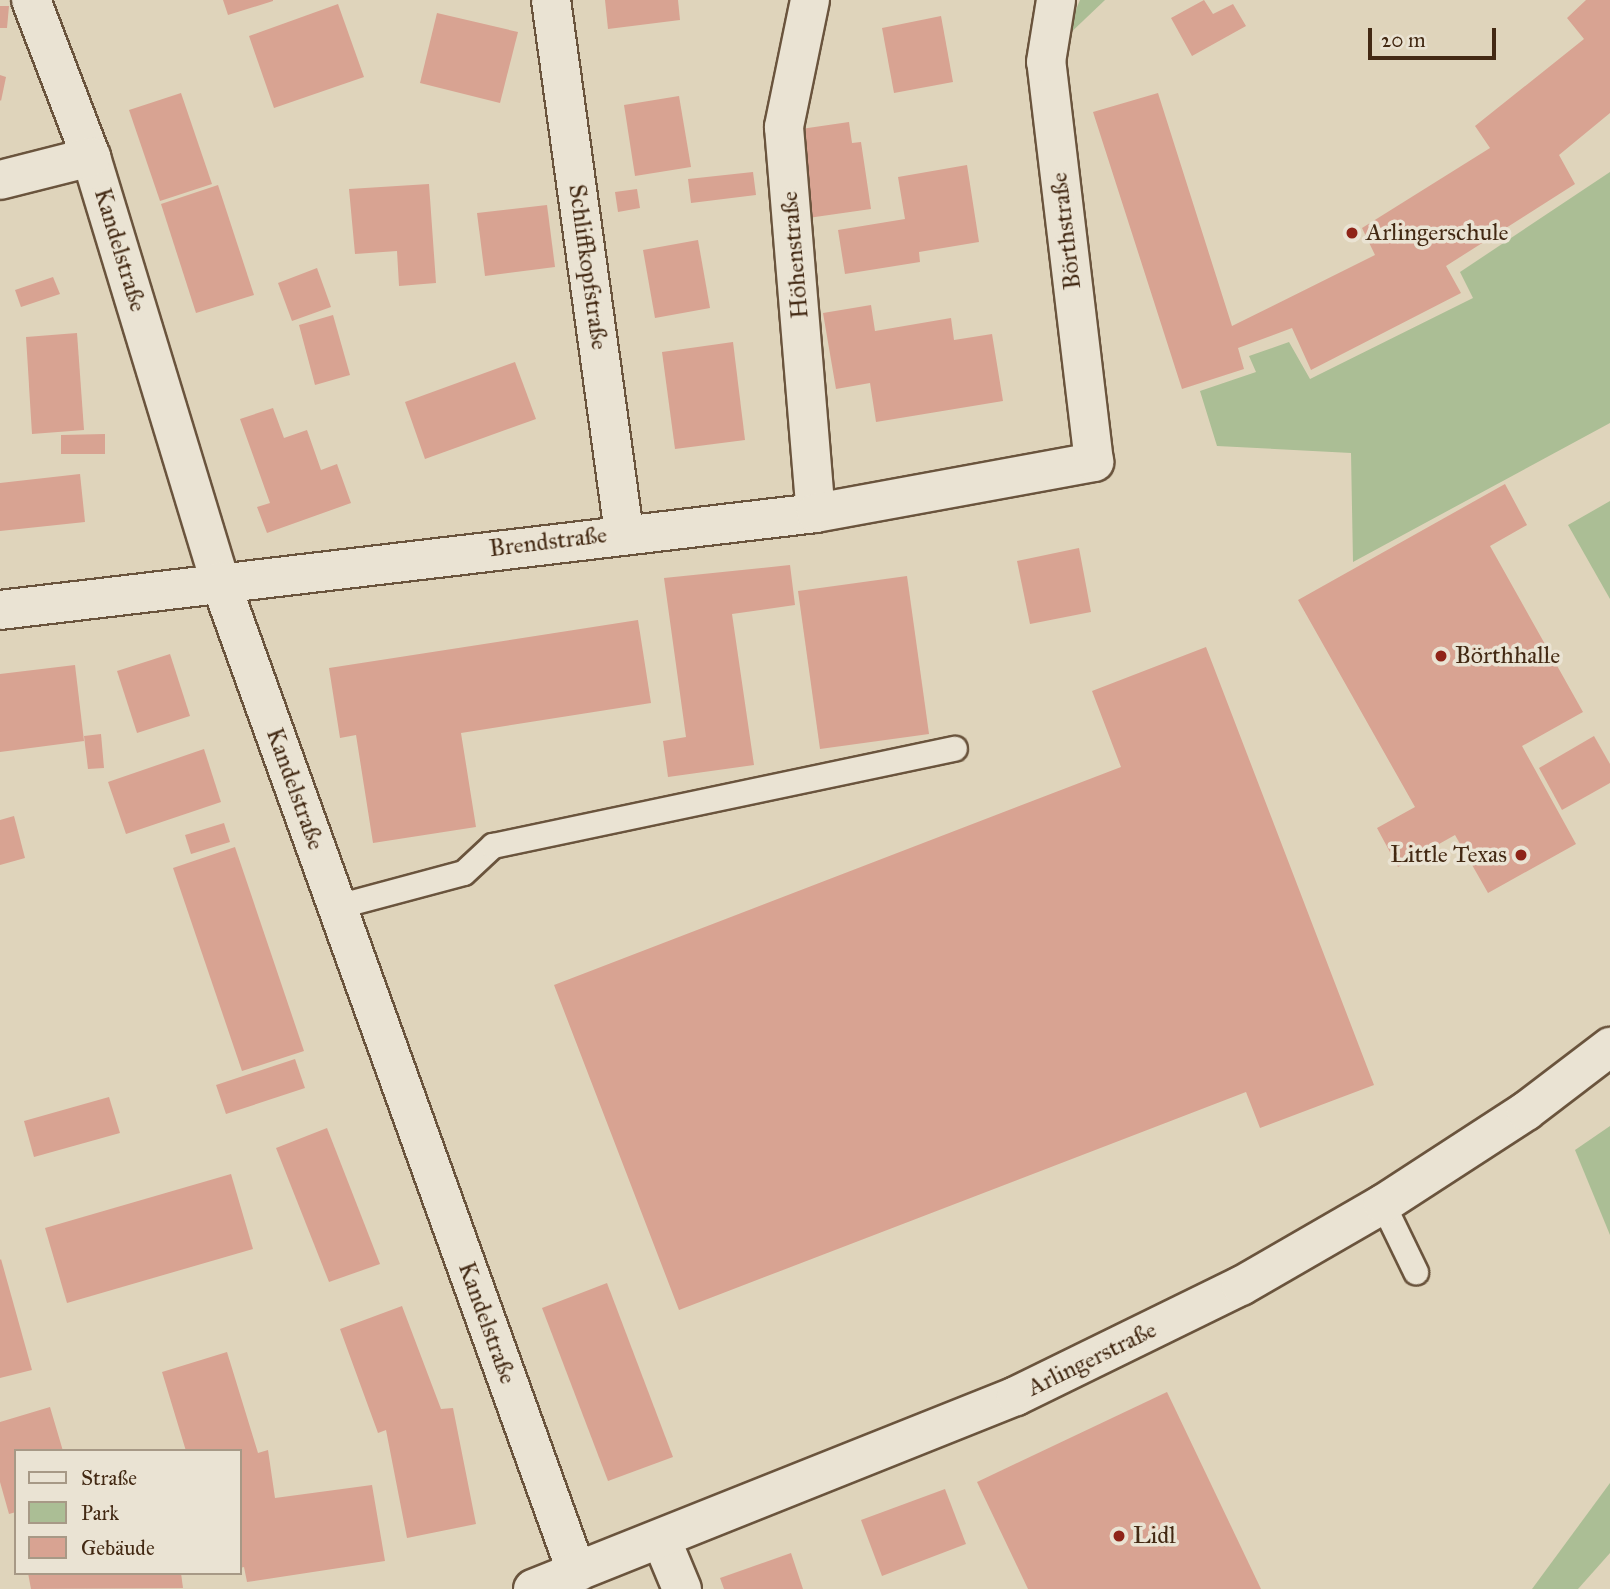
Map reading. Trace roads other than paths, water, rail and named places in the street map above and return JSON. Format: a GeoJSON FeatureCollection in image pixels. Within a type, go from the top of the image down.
{"type":"FeatureCollection","features":[{"type":"Feature","properties":{"kind":"street","name":"Kandelstraße"},"geometry":{"type":"LineString","coordinates":[[31,0],[91,157],[220,581],[577,1573]]}},
{"type":"Feature","properties":{"kind":"street","name":"Schliffkopfstraße"},"geometry":{"type":"LineString","coordinates":[[551,0],[624,533]]}},
{"type":"Feature","properties":{"kind":"street","name":"Höhenstraße"},"geometry":{"type":"LineString","coordinates":[[810,0],[784,127],[816,513]]}},
{"type":"Feature","properties":{"kind":"street","name":"Börthstraße"},"geometry":{"type":"LineString","coordinates":[[1056,0],[1046,62],[1094,461]]}},
{"type":"Feature","properties":{"kind":"street"},"geometry":{"type":"LineString","coordinates":[[0,180],[91,157]]}},
{"type":"Feature","properties":{"kind":"street","name":"Brendstraße"},"geometry":{"type":"LineString","coordinates":[[0,610],[220,581],[816,513],[1094,461]]}},
{"type":"Feature","properties":{"kind":"street","name":"Arlingerstraße"},"geometry":{"type":"LineString","coordinates":[[533,1589],[662,1541],[1017,1396],[1241,1286],[1383,1204],[1525,1111],[1610,1048]]}},
{"type":"Feature","properties":{"kind":"street"},"geometry":{"type":"LineString","coordinates":[[662,1541],[682,1589]]}},
{"type":"Feature","properties":{"kind":"lane"},"geometry":{"type":"LineString","coordinates":[[337,907],[464,873],[493,846],[955,749]]}},
{"type":"Feature","properties":{"kind":"lane"},"geometry":{"type":"LineString","coordinates":[[1383,1204],[1416,1272]]}},
{"type":"Feature","properties":{"kind":"place","name":"Arlingerschule"},"geometry":{"type":"Point","coordinates":[1352,233]}},
{"type":"Feature","properties":{"kind":"place","name":"Börthhalle"},"geometry":{"type":"Point","coordinates":[1441,656]}},
{"type":"Feature","properties":{"kind":"place","name":"Little Texas"},"geometry":{"type":"Point","coordinates":[1521,855]}},
{"type":"Feature","properties":{"kind":"place","name":"Lidl"},"geometry":{"type":"Point","coordinates":[1119,1536]}}]}
